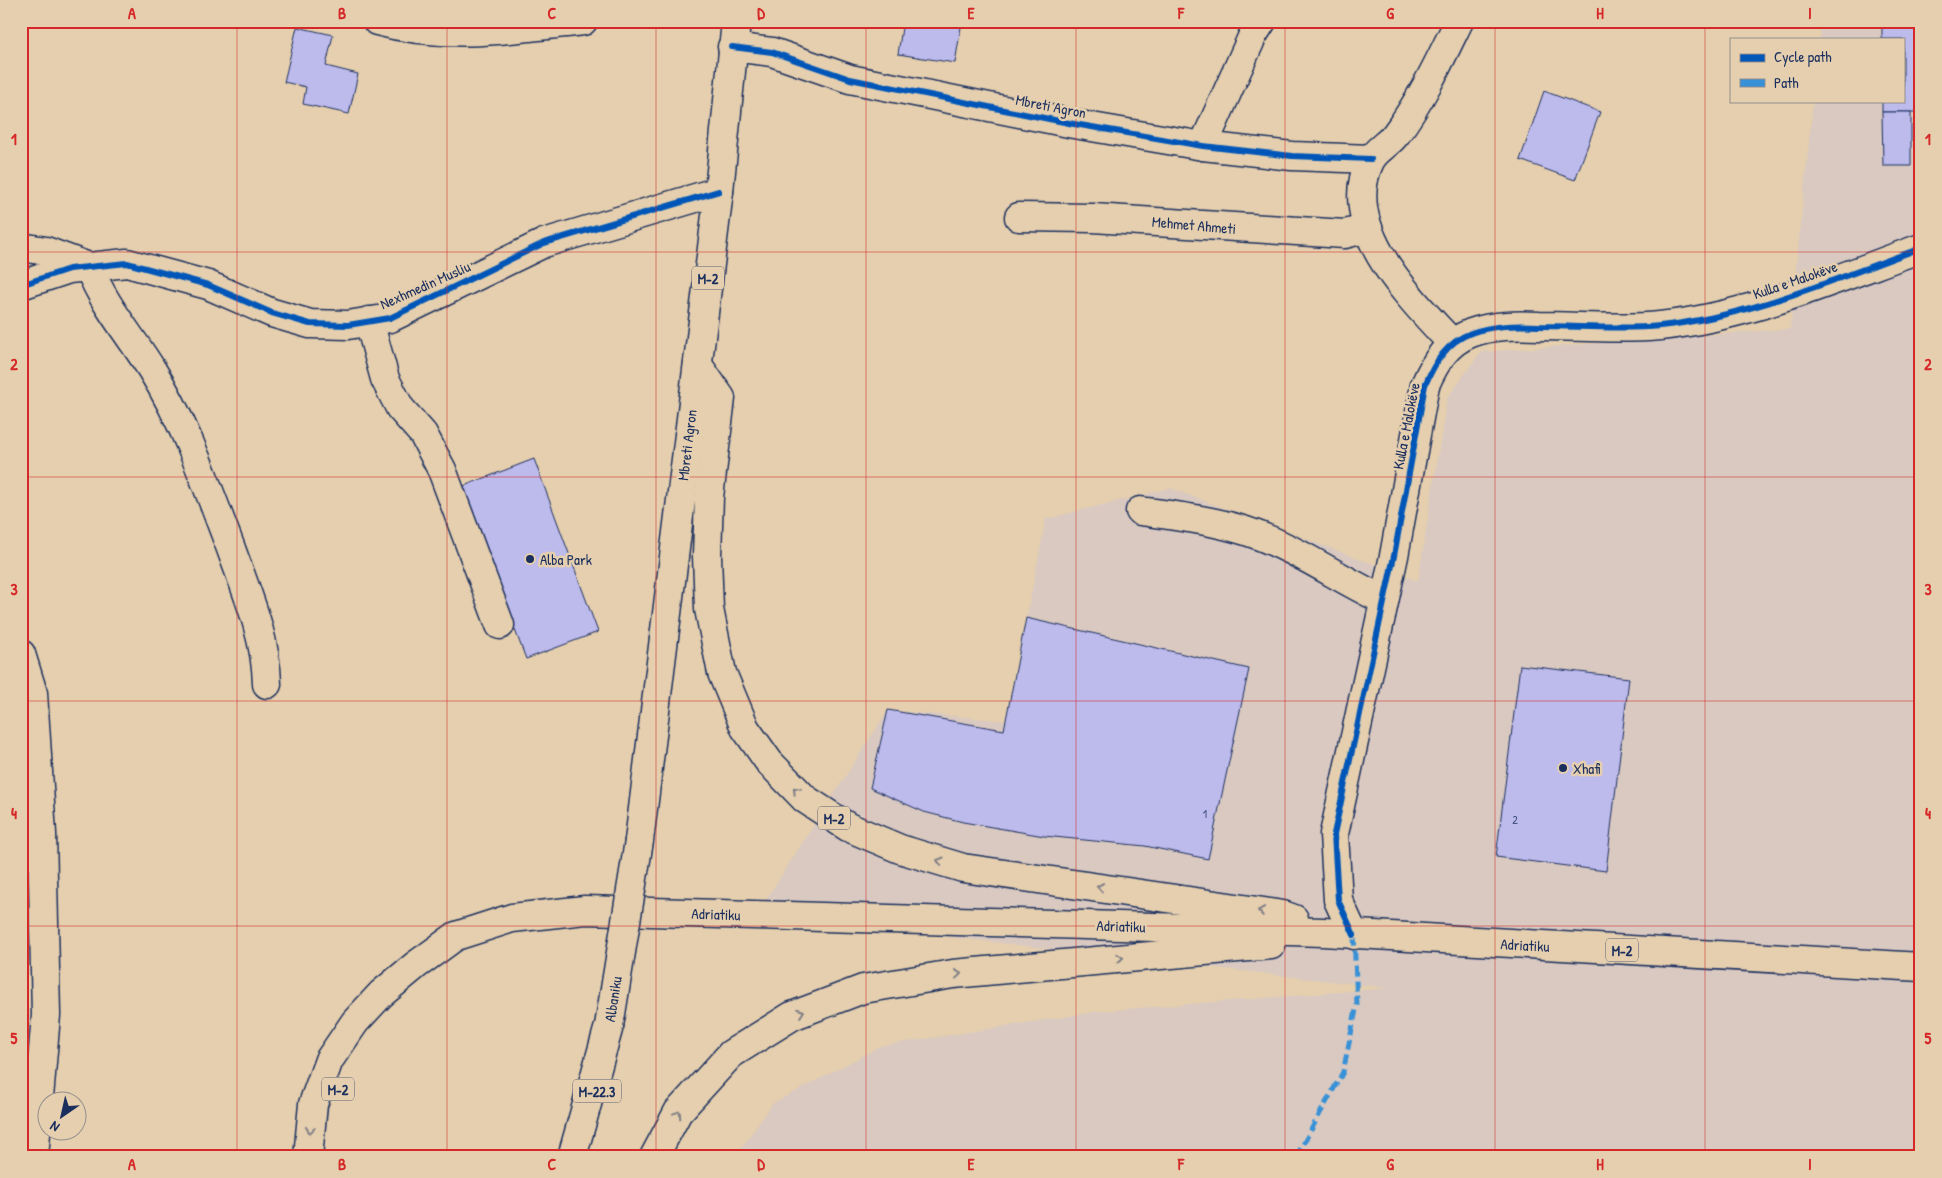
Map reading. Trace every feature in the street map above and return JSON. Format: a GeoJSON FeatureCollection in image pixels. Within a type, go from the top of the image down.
{"type":"FeatureCollection","features":[{"type":"Feature","properties":{"kind":"street"},"geometry":{"type":"LineString","coordinates":[[377,21],[399,27],[443,32],[485,32],[583,21]]}},
{"type":"Feature","properties":{"kind":"street"},"geometry":{"type":"LineString","coordinates":[[1203,146],[1253,35],[1262,21]]}},
{"type":"Feature","properties":{"kind":"street"},"geometry":{"type":"LineString","coordinates":[[1452,342],[1413,301],[1386,266],[1368,228],[1363,204],[1364,180],[1371,159],[1395,135],[1426,88],[1459,21]]}},
{"type":"Feature","properties":{"kind":"street","name":"Mbreti Agron"},"geometry":{"type":"LineString","coordinates":[[639,841],[698,364],[734,34],[772,52],[850,79],[1074,124],[1203,146],[1292,156],[1371,159]]}},
{"type":"Feature","properties":{"kind":"street","name":"Nexhmedin Musliu"},"geometry":{"type":"LineString","coordinates":[[21,285],[69,269],[127,263],[208,285],[272,313],[310,324],[348,325],[390,318],[544,243],[718,191]]}},
{"type":"Feature","properties":{"kind":"street","name":"Mehmet Ahmeti"},"geometry":{"type":"LineString","coordinates":[[1019,217],[1093,218],[1345,234],[1368,228]]}},
{"type":"Feature","properties":{"kind":"street","name":"Nexhmedin Musliu"},"geometry":{"type":"LineString","coordinates":[[21,247],[46,251],[89,266]]}},
{"type":"Feature","properties":{"kind":"street","name":"Kulla e Malokëve"},"geometry":{"type":"LineString","coordinates":[[1354,935],[1338,900],[1334,834],[1394,556],[1425,385],[1433,366],[1452,342],[1472,333],[1503,325],[1658,326],[1715,318],[1765,305],[1921,248]]}},
{"type":"Feature","properties":{"kind":"street"},"geometry":{"type":"LineString","coordinates":[[89,266],[103,295],[152,370],[181,424],[201,468],[257,620],[266,659],[267,684]]}},
{"type":"Feature","properties":{"kind":"street","name":"Nexhmedin Musliu"},"geometry":{"type":"LineString","coordinates":[[369,321],[385,379],[400,408],[423,434],[442,470],[500,625]]}},
{"type":"Feature","properties":{"kind":"street","name":"M-2"},"geometry":{"type":"LineString","coordinates":[[698,364],[721,398],[710,498],[707,556],[709,609],[722,673],[745,728],[769,762],[805,799],[848,827],[900,849],[963,868],[1283,915],[1323,932]]}},
{"type":"Feature","properties":{"kind":"street"},"geometry":{"type":"LineString","coordinates":[[1140,511],[1197,518],[1247,532],[1299,554],[1384,600]]}},
{"type":"Feature","properties":{"kind":"street"},"geometry":{"type":"LineString","coordinates":[[21,654],[33,693],[42,834],[46,1015],[34,1157]]}},
{"type":"Feature","properties":{"kind":"street","name":"Albaniku"},"geometry":{"type":"LineString","coordinates":[[585,1157],[609,1026],[639,841]]}},
{"type":"Feature","properties":{"kind":"street","name":"Adriatiku"},"geometry":{"type":"LineString","coordinates":[[308,1157],[313,1104],[329,1060],[355,1022],[381,994],[416,965],[456,936],[512,918],[585,910],[1323,932],[1921,967]]}},
{"type":"Feature","properties":{"kind":"street"},"geometry":{"type":"LineString","coordinates":[[654,1157],[678,1112],[731,1054],[792,1016],[863,989],[953,974],[1293,943],[1323,932]]}},
{"type":"Feature","properties":{"kind":"street","name":"M-2"},"geometry":{"type":"LineString","coordinates":[[327,1157],[330,1109],[351,1053],[355,1022]]}},
{"type":"Feature","properties":{"kind":"street","name":"M-2"},"geometry":{"type":"LineString","coordinates":[[572,1157],[609,1026]]}},
{"type":"Feature","properties":{"kind":"shaded area"},"geometry":{"type":"Polygon","coordinates":[[[1821,21],[1921,21],[1921,1157],[735,1157],[772,1104],[881,1046],[1101,1011],[1390,988],[756,915],[888,710],[1006,721],[1046,519],[1170,488],[1418,581],[1447,398],[1481,352],[1790,329],[1813,102],[1904,102],[1904,38],[1820,38],[1821,21]]]}},
{"type":"Feature","properties":{"kind":"building"},"geometry":{"type":"Polygon","coordinates":[[[903,21],[962,21],[955,63],[898,54],[903,21]]]}},
{"type":"Feature","properties":{"kind":"building"},"geometry":{"type":"Polygon","coordinates":[[[1882,21],[1921,21],[1921,112],[1882,112],[1882,102],[1904,102],[1904,38],[1882,38],[1882,21]]]}},
{"type":"Feature","properties":{"kind":"building"},"geometry":{"type":"Polygon","coordinates":[[[297,27],[333,35],[326,66],[358,74],[349,114],[303,104],[306,87],[284,82],[297,27]]]}},
{"type":"Feature","properties":{"kind":"building"},"geometry":{"type":"Polygon","coordinates":[[[1544,91],[1600,112],[1575,180],[1520,160],[1544,91]]]}},
{"type":"Feature","properties":{"kind":"building"},"geometry":{"type":"Polygon","coordinates":[[[1882,112],[1911,112],[1911,166],[1883,166],[1882,112]]]}},
{"type":"Feature","properties":{"kind":"building","name":"Alba Park"},"geometry":{"type":"Polygon","coordinates":[[[534,459],[598,632],[526,659],[461,487],[534,459]]]}},
{"type":"Feature","properties":{"kind":"building"},"geometry":{"type":"Polygon","coordinates":[[[1026,618],[1249,669],[1208,859],[1145,846],[1044,836],[963,822],[924,812],[870,788],[888,710],[1004,730],[1026,618]]]}},
{"type":"Feature","properties":{"kind":"building","name":"Xhafi"},"geometry":{"type":"Polygon","coordinates":[[[1520,665],[1629,678],[1606,871],[1496,857],[1520,665]]]}},
{"type":"Feature","properties":{"kind":"marked path"},"geometry":{"type":"LineString","coordinates":[[1296,1157],[1343,1072],[1357,1005],[1354,935]]}},
{"type":"Feature","properties":{"kind":"cycle path"},"geometry":{"type":"LineString","coordinates":[[732,47],[772,52],[850,79],[1074,124],[1203,146],[1292,156],[1371,159]]}},
{"type":"Feature","properties":{"kind":"cycle path"},"geometry":{"type":"LineString","coordinates":[[21,285],[69,269],[127,263],[208,285],[272,313],[310,324],[348,325],[390,318],[544,243],[719,191]]}},
{"type":"Feature","properties":{"kind":"cycle path"},"geometry":{"type":"LineString","coordinates":[[1354,935],[1338,900],[1334,834],[1394,556],[1425,385],[1433,368],[1443,354],[1463,337],[1479,330],[1496,327],[1645,327],[1694,321],[1727,314],[1825,284],[1921,248]]}},
{"type":"Feature","properties":{"kind":"place","name":"Alba Park"},"geometry":{"type":"Point","coordinates":[530,559]}},
{"type":"Feature","properties":{"kind":"place","name":"Xhafi"},"geometry":{"type":"Point","coordinates":[1563,768]}}]}
